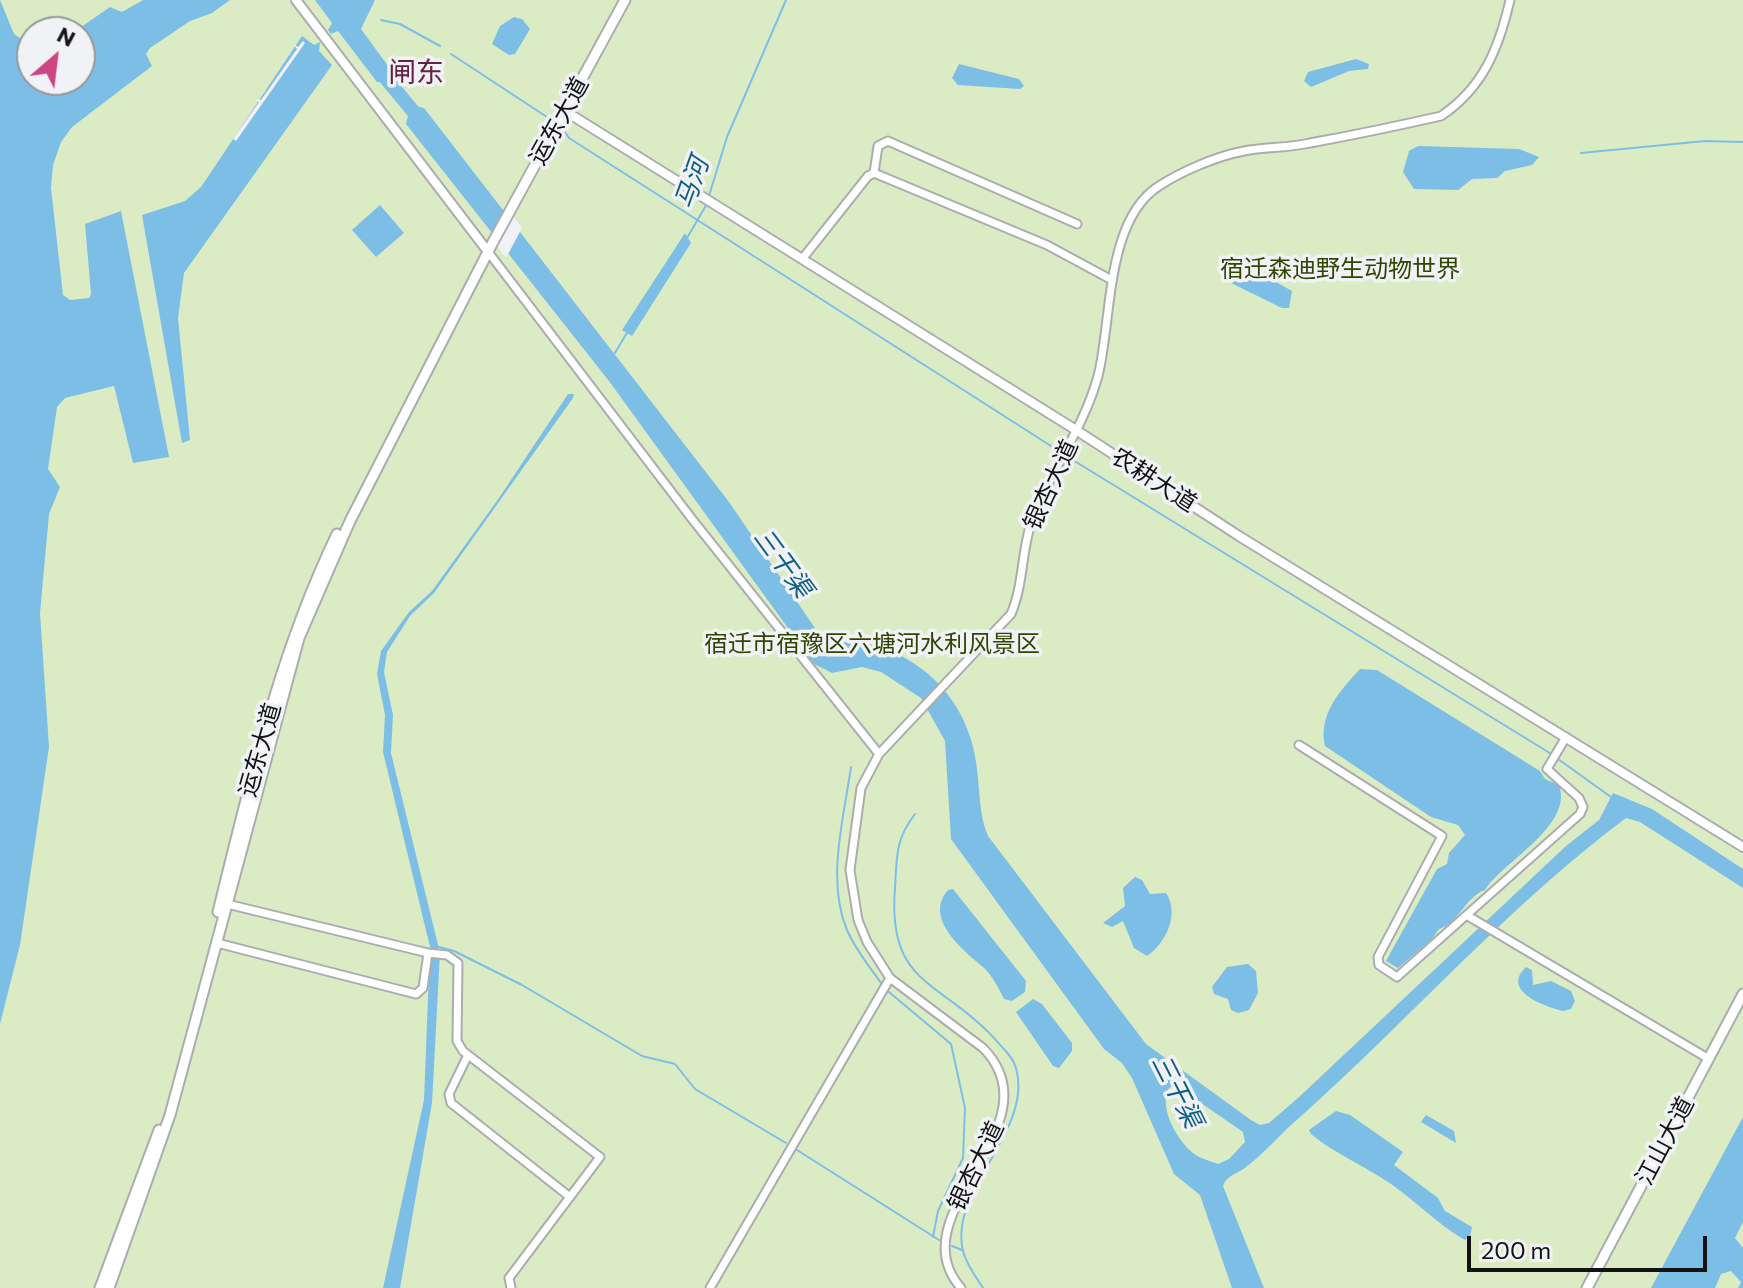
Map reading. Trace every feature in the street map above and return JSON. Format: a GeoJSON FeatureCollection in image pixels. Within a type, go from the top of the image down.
{"type":"FeatureCollection","features":[{"type":"Feature","properties":{"kind":"main road","name":"运东大道"},"geometry":{"type":"LineString","coordinates":[[100,1288],[165,1113],[299,638],[350,521],[490,248],[625,0]]}},
{"type":"Feature","properties":{"kind":"main road","name":"运东大道"},"geometry":{"type":"LineString","coordinates":[[109,1288],[170,1115],[217,943],[223,904]]}},
{"type":"Feature","properties":{"kind":"main road","name":"江山大道"},"geometry":{"type":"LineString","coordinates":[[1587,1288],[1743,994]]}},
{"type":"Feature","properties":{"kind":"street"},"geometry":{"type":"LineString","coordinates":[[296,0],[490,248],[692,519],[879,754]]}},
{"type":"Feature","properties":{"kind":"street","name":"银杏大道"},"geometry":{"type":"LineString","coordinates":[[961,1288],[946,1263],[945,1245],[963,1191],[999,1126],[1004,1105],[1002,1077],[996,1060],[983,1048],[890,978],[867,942],[858,920],[850,870],[861,788],[879,754],[959,673],[1011,614],[1029,530],[1097,377],[1108,332],[1110,279],[1130,224],[1146,196],[1172,178],[1242,152],[1306,144],[1441,116],[1459,104],[1491,62],[1510,0]]}},
{"type":"Feature","properties":{"kind":"street","name":"农耕大道"},"geometry":{"type":"LineString","coordinates":[[565,111],[1076,430],[1239,536],[1743,847]]}},
{"type":"Feature","properties":{"kind":"street"},"geometry":{"type":"LineString","coordinates":[[874,173],[878,146],[888,141],[1077,224]]}},
{"type":"Feature","properties":{"kind":"street"},"geometry":{"type":"LineString","coordinates":[[803,258],[868,176],[874,173],[1047,245],[1110,279]]}},
{"type":"Feature","properties":{"kind":"street"},"geometry":{"type":"LineString","coordinates":[[1299,745],[1442,836],[1378,957],[1379,965],[1401,977],[1470,918],[1580,814],[1583,807],[1579,798],[1548,773],[1566,737]]}},
{"type":"Feature","properties":{"kind":"street"},"geometry":{"type":"LineString","coordinates":[[223,904],[447,955],[458,963],[457,1041],[468,1055],[600,1157],[509,1278],[511,1288]]}},
{"type":"Feature","properties":{"kind":"street"},"geometry":{"type":"LineString","coordinates":[[1470,918],[1709,1059]]}},
{"type":"Feature","properties":{"kind":"street"},"geometry":{"type":"LineString","coordinates":[[217,943],[416,994],[422,991],[428,953]]}},
{"type":"Feature","properties":{"kind":"street"},"geometry":{"type":"LineString","coordinates":[[710,1288],[890,978]]}},
{"type":"Feature","properties":{"kind":"street"},"geometry":{"type":"LineString","coordinates":[[468,1055],[449,1094],[451,1103],[570,1197]]}},
{"type":"Feature","properties":{"kind":"green space","name":"宿迁市宿豫区六塘河水利风景区"},"geometry":{"type":"Polygon","coordinates":[[[0,0],[1743,0],[1743,1288],[0,1288],[0,0]]]}},
{"type":"Feature","properties":{"kind":"water"},"geometry":{"type":"Polygon","coordinates":[[[0,0],[16,35],[16,96],[96,96],[96,17],[110,7],[122,12],[143,0],[230,0],[212,13],[190,21],[150,48],[146,54],[152,66],[72,127],[61,142],[53,165],[51,188],[63,295],[70,300],[89,298],[91,294],[85,224],[121,211],[169,457],[133,463],[114,386],[65,398],[57,407],[48,469],[60,487],[49,514],[40,613],[49,747],[20,945],[0,1024],[0,0]]]}},
{"type":"Feature","properties":{"kind":"water"},"geometry":{"type":"Polygon","coordinates":[[[315,0],[375,0],[361,29],[391,70],[391,82],[377,82],[338,31],[331,34],[328,30],[332,23],[315,0]]]}},
{"type":"Feature","properties":{"kind":"water"},"geometry":{"type":"Polygon","coordinates":[[[514,17],[522,19],[530,29],[515,54],[509,55],[492,44],[500,26],[514,17]]]}},
{"type":"Feature","properties":{"kind":"water"},"geometry":{"type":"Polygon","coordinates":[[[302,36],[314,45],[320,42],[319,51],[332,65],[184,273],[178,318],[190,440],[182,443],[142,215],[185,201],[201,187],[302,36]]]}},
{"type":"Feature","properties":{"kind":"water"},"geometry":{"type":"Polygon","coordinates":[[[1356,59],[1369,64],[1368,69],[1349,71],[1311,87],[1304,81],[1308,72],[1356,59]]]}},
{"type":"Feature","properties":{"kind":"water"},"geometry":{"type":"Polygon","coordinates":[[[959,64],[1019,79],[1024,86],[1020,89],[958,85],[952,78],[959,64]]]}},
{"type":"Feature","properties":{"kind":"water"},"geometry":{"type":"Polygon","coordinates":[[[408,98],[415,106],[424,108],[729,502],[819,634],[835,641],[884,648],[920,668],[948,695],[968,729],[977,769],[981,812],[988,836],[1146,1044],[1251,1120],[1260,1125],[1269,1123],[1298,1098],[1566,846],[1599,820],[1613,793],[1652,809],[1743,869],[1743,888],[1640,822],[1626,818],[1541,888],[1260,1156],[1227,1179],[1223,1186],[1264,1288],[1232,1288],[1200,1195],[1174,1174],[1132,1078],[1122,1063],[1104,1049],[951,839],[945,741],[921,698],[881,672],[862,667],[832,673],[814,664],[609,381],[406,124],[409,112],[403,103],[408,98]],[[1175,1085],[1169,1088],[1166,1104],[1171,1123],[1195,1155],[1218,1164],[1229,1159],[1245,1142],[1243,1132],[1175,1085]]]}},
{"type":"Feature","properties":{"kind":"water"},"geometry":{"type":"Polygon","coordinates":[[[1418,146],[1519,149],[1539,157],[1532,165],[1505,171],[1497,178],[1472,179],[1458,190],[1414,189],[1403,172],[1409,151],[1418,146]]]}},
{"type":"Feature","properties":{"kind":"water"},"geometry":{"type":"Polygon","coordinates":[[[380,205],[404,233],[376,257],[352,230],[380,205]]]}},
{"type":"Feature","properties":{"kind":"water"},"geometry":{"type":"Polygon","coordinates":[[[685,233],[691,243],[632,336],[622,330],[685,233]]]}},
{"type":"Feature","properties":{"kind":"water"},"geometry":{"type":"Polygon","coordinates":[[[1258,272],[1292,291],[1289,308],[1282,308],[1231,283],[1258,272]]]}},
{"type":"Feature","properties":{"kind":"water"},"geometry":{"type":"Polygon","coordinates":[[[568,394],[574,394],[573,398],[434,593],[410,616],[387,652],[384,672],[393,715],[391,753],[440,953],[432,1103],[400,1288],[383,1288],[424,1100],[430,947],[383,752],[385,715],[377,674],[381,651],[409,612],[432,591],[568,394]]]}},
{"type":"Feature","properties":{"kind":"water"},"geometry":{"type":"Polygon","coordinates":[[[1360,669],[1377,670],[1540,771],[1545,779],[1559,785],[1561,800],[1556,815],[1534,843],[1493,879],[1485,890],[1472,898],[1452,922],[1439,929],[1432,939],[1398,968],[1386,961],[1437,869],[1447,864],[1449,853],[1465,835],[1458,825],[1431,817],[1325,746],[1325,724],[1332,704],[1360,669]]]}},
{"type":"Feature","properties":{"kind":"water"},"geometry":{"type":"Polygon","coordinates":[[[1135,877],[1142,880],[1150,894],[1166,893],[1172,910],[1165,936],[1147,956],[1134,948],[1123,921],[1112,927],[1103,923],[1125,906],[1123,888],[1135,877]]]}},
{"type":"Feature","properties":{"kind":"water"},"geometry":{"type":"Polygon","coordinates":[[[953,889],[1026,981],[1025,992],[1012,1001],[1004,999],[989,974],[957,943],[943,922],[940,911],[942,901],[948,890],[953,889]]]}},
{"type":"Feature","properties":{"kind":"water"},"geometry":{"type":"Polygon","coordinates":[[[1248,964],[1256,971],[1258,993],[1249,1010],[1238,1013],[1231,1010],[1228,999],[1214,994],[1212,987],[1227,967],[1248,964]]]}},
{"type":"Feature","properties":{"kind":"water"},"geometry":{"type":"Polygon","coordinates":[[[1526,967],[1532,970],[1533,985],[1551,981],[1571,991],[1575,1001],[1571,1009],[1563,1011],[1546,1006],[1528,996],[1518,983],[1526,967]]]}},
{"type":"Feature","properties":{"kind":"water"},"geometry":{"type":"Polygon","coordinates":[[[1033,999],[1042,1004],[1072,1043],[1072,1051],[1059,1068],[1053,1066],[1016,1012],[1033,999]]]}},
{"type":"Feature","properties":{"kind":"water"},"geometry":{"type":"Polygon","coordinates":[[[1336,1111],[1350,1115],[1403,1152],[1394,1165],[1438,1198],[1445,1211],[1472,1227],[1470,1237],[1465,1240],[1455,1234],[1391,1184],[1311,1134],[1309,1130],[1336,1111]]]}},
{"type":"Feature","properties":{"kind":"water"},"geometry":{"type":"Polygon","coordinates":[[[1426,1115],[1454,1131],[1456,1143],[1421,1122],[1426,1115]]]}},
{"type":"Feature","properties":{"kind":"water"},"geometry":{"type":"Polygon","coordinates":[[[1743,1117],[1743,1222],[1735,1238],[1743,1248],[1743,1288],[1738,1288],[1741,1282],[1731,1271],[1721,1274],[1715,1288],[1651,1288],[1743,1117]]]}},
{"type":"Feature","properties":{"kind":"pier"},"geometry":{"type":"Polygon","coordinates":[[[303,41],[305,43],[236,141],[233,139],[259,102],[255,99],[261,100],[297,49],[293,44],[298,47],[303,41]]]}},
{"type":"Feature","properties":{"kind":"pier"},"geometry":{"type":"Polygon","coordinates":[[[509,211],[522,228],[506,258],[493,241],[509,211]]]}},
{"type":"Feature","properties":{"kind":"waterway","name":"马河"},"geometry":{"type":"LineString","coordinates":[[709,196],[727,137],[786,0]]}},
{"type":"Feature","properties":{"kind":"waterway"},"geometry":{"type":"LineString","coordinates":[[381,20],[400,24],[440,46]]}},
{"type":"Feature","properties":{"kind":"waterway"},"geometry":{"type":"LineString","coordinates":[[451,54],[553,121]]}},
{"type":"Feature","properties":{"kind":"waterway","name":"三干渠"},"geometry":{"type":"LineString","coordinates":[[379,70],[417,116]]}},
{"type":"Feature","properties":{"kind":"waterway"},"geometry":{"type":"LineString","coordinates":[[562,128],[569,138],[1062,453]]}},
{"type":"Feature","properties":{"kind":"waterway"},"geometry":{"type":"LineString","coordinates":[[1581,153],[1705,141],[1743,142]]}},
{"type":"Feature","properties":{"kind":"waterway","name":"马河"},"geometry":{"type":"LineString","coordinates":[[687,238],[708,202]]}},
{"type":"Feature","properties":{"kind":"waterway","name":"马河"},"geometry":{"type":"LineString","coordinates":[[615,353],[628,331]]}},
{"type":"Feature","properties":{"kind":"waterway"},"geometry":{"type":"LineString","coordinates":[[1068,457],[1553,755]]}},
{"type":"Feature","properties":{"kind":"waterway"},"geometry":{"type":"LineString","coordinates":[[1558,759],[1611,797]]}},
{"type":"Feature","properties":{"kind":"waterway"},"geometry":{"type":"LineString","coordinates":[[851,767],[838,849],[838,891],[850,937],[881,983]]}},
{"type":"Feature","properties":{"kind":"waterway"},"geometry":{"type":"LineString","coordinates":[[915,814],[900,840],[897,857],[895,920],[900,945],[909,963],[922,978],[995,1039],[1016,1068],[1018,1091],[1013,1115],[967,1206],[962,1228],[964,1256],[983,1288]]}},
{"type":"Feature","properties":{"kind":"waterway"},"geometry":{"type":"LineString","coordinates":[[439,947],[454,951],[522,985],[642,1056],[675,1064],[695,1089],[786,1143]]}},
{"type":"Feature","properties":{"kind":"waterway"},"geometry":{"type":"LineString","coordinates":[[889,992],[951,1044],[965,1108],[963,1158],[938,1211],[933,1237]]}},
{"type":"Feature","properties":{"kind":"waterway"},"geometry":{"type":"LineString","coordinates":[[797,1150],[939,1240]]}},
{"type":"Feature","properties":{"kind":"waterway"},"geometry":{"type":"LineString","coordinates":[[952,1246],[962,1250]]}},
{"type":"Feature","properties":{"kind":"district","name":"闸东"},"geometry":{"type":"Point","coordinates":[416,73]}},
{"type":"Feature","properties":{"kind":"park label","name":"宿迁森迪野生动物世界"},"geometry":{"type":"Point","coordinates":[1340,269]}}]}
